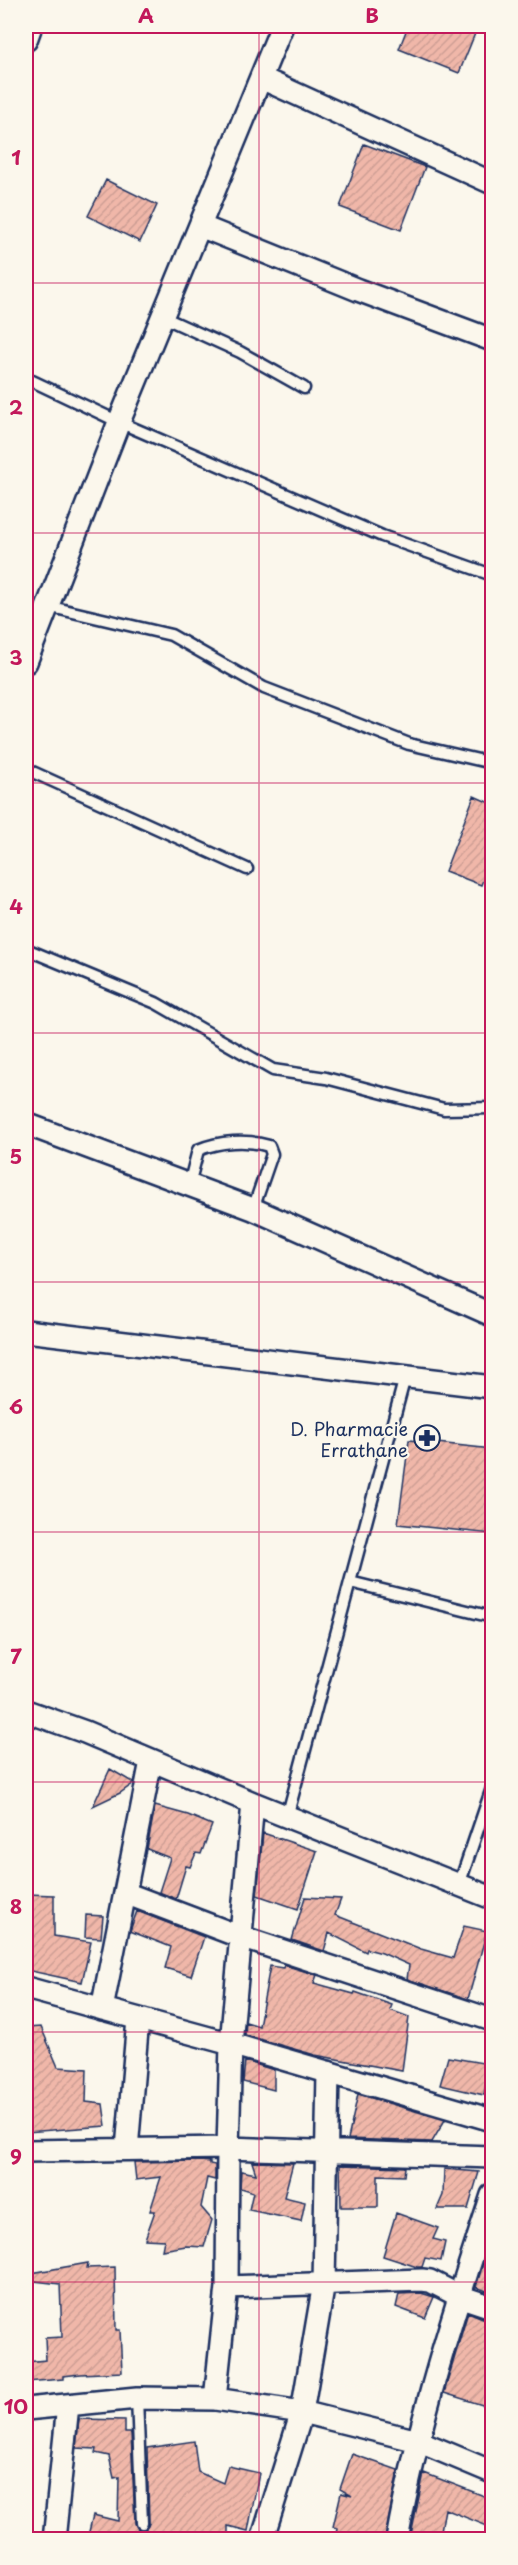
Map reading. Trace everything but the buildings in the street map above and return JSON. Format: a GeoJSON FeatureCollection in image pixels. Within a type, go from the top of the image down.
{"type":"FeatureCollection","features":[{"type":"Feature","properties":{"kind":"street"},"geometry":{"type":"LineString","coordinates":[[26,40],[31,26]]}},
{"type":"Feature","properties":{"kind":"street"},"geometry":{"type":"LineString","coordinates":[[26,662],[119,422],[282,26]]}},
{"type":"Feature","properties":{"kind":"street"},"geometry":{"type":"LineString","coordinates":[[261,78],[492,183]]}},
{"type":"Feature","properties":{"kind":"street"},"geometry":{"type":"LineString","coordinates":[[200,226],[358,290],[492,340]]}},
{"type":"Feature","properties":{"kind":"street"},"geometry":{"type":"LineString","coordinates":[[26,1124],[253,1209],[492,1315]]}},
{"type":"Feature","properties":{"kind":"street"},"geometry":{"type":"LineString","coordinates":[[26,1331],[492,1387]]}},
{"type":"Feature","properties":{"kind":"street"},"geometry":{"type":"LineString","coordinates":[[26,1711],[85,1732],[287,1817],[492,1898]]}},
{"type":"Feature","properties":{"kind":"street"},"geometry":{"type":"LineString","coordinates":[[102,2009],[151,1761]]}},
{"type":"Feature","properties":{"kind":"street"},"geometry":{"type":"LineString","coordinates":[[215,2399],[227,2287],[231,2044],[253,1803]]}},
{"type":"Feature","properties":{"kind":"street"},"geometry":{"type":"LineString","coordinates":[[125,1893],[241,1937],[492,2020]]}},
{"type":"Feature","properties":{"kind":"street"},"geometry":{"type":"LineString","coordinates":[[26,1988],[231,2044],[492,2120]]}},
{"type":"Feature","properties":{"kind":"street"},"geometry":{"type":"LineString","coordinates":[[127,2149],[138,2019]]}},
{"type":"Feature","properties":{"kind":"street"},"geometry":{"type":"LineString","coordinates":[[262,2540],[302,2412],[324,2283],[328,2072]]}},
{"type":"Feature","properties":{"kind":"street"},"geometry":{"type":"LineString","coordinates":[[26,2151],[228,2148],[492,2157]]}},
{"type":"Feature","properties":{"kind":"street"},"geometry":{"type":"LineString","coordinates":[[397,2540],[418,2441],[459,2296],[489,2220],[492,2195]]}},
{"type":"Feature","properties":{"kind":"street"},"geometry":{"type":"LineString","coordinates":[[227,2287],[422,2280],[430,2281],[459,2296],[492,2307]]}},
{"type":"Feature","properties":{"kind":"street"},"geometry":{"type":"LineString","coordinates":[[26,2409],[137,2398],[215,2399],[302,2412],[418,2441],[492,2472]]}},
{"type":"Feature","properties":{"kind":"street"},"geometry":{"type":"LineString","coordinates":[[54,2540],[68,2405]]}},
{"type":"Feature","properties":{"kind":"lane"},"geometry":{"type":"LineString","coordinates":[[163,317],[240,351],[304,387]]}},
{"type":"Feature","properties":{"kind":"lane"},"geometry":{"type":"LineString","coordinates":[[26,378],[119,422],[382,536],[492,575]]}},
{"type":"Feature","properties":{"kind":"lane"},"geometry":{"type":"LineString","coordinates":[[48,606],[171,635],[264,688],[409,744],[492,763]]}},
{"type":"Feature","properties":{"kind":"lane"},"geometry":{"type":"LineString","coordinates":[[26,769],[247,869]]}},
{"type":"Feature","properties":{"kind":"lane"},"geometry":{"type":"LineString","coordinates":[[26,949],[156,1003],[273,1070],[326,1078],[444,1109],[492,1108]]}},
{"type":"Feature","properties":{"kind":"lane"},"geometry":{"type":"LineString","coordinates":[[189,1185],[198,1150],[208,1146],[254,1141],[269,1146],[272,1154],[253,1209]]}},
{"type":"Feature","properties":{"kind":"lane"},"geometry":{"type":"LineString","coordinates":[[287,1817],[405,1377]]}},
{"type":"Feature","properties":{"kind":"lane"},"geometry":{"type":"LineString","coordinates":[[350,1582],[492,1617]]}},
{"type":"Feature","properties":{"kind":"lane"},"geometry":{"type":"LineString","coordinates":[[459,1885],[492,1788]]}},
{"type":"Feature","properties":{"kind":"lane"},"geometry":{"type":"LineString","coordinates":[[137,2398],[142,2523]]}},
{"type":"Feature","properties":{"kind":"place","name":"D. Pharmacie Errathane"},"geometry":{"type":"Point","coordinates":[427,1438]}}]}
